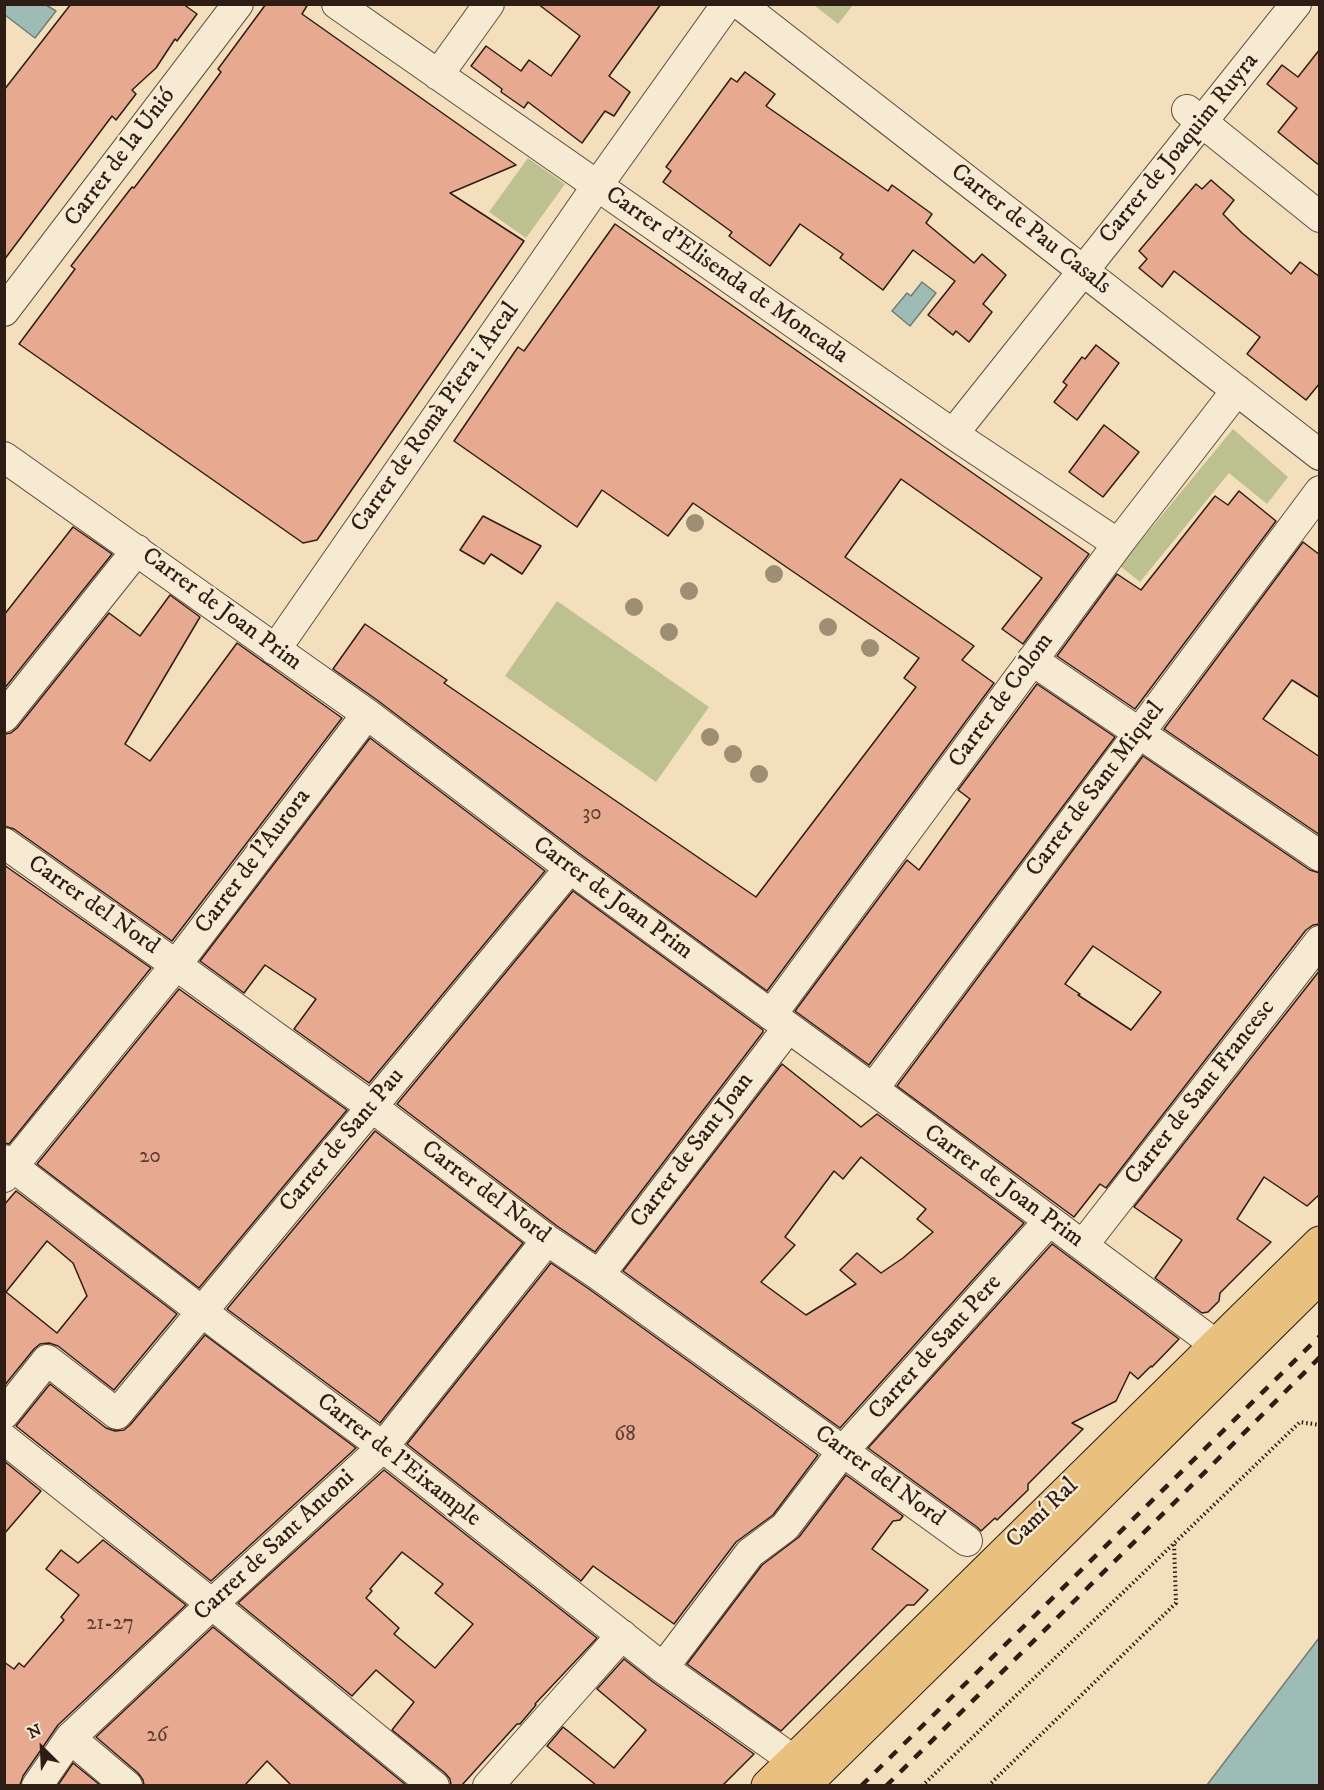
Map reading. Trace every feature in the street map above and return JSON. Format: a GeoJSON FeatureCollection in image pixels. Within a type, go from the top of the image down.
{"type":"FeatureCollection","features":[{"type":"Feature","properties":{"kind":"main road","name":"Camí Ral"},"geometry":{"type":"LineString","coordinates":[[798,1773],[1216,1345],[1320,1243]]}},
{"type":"Feature","properties":{"kind":"main road","name":"Camí Ral"},"geometry":{"type":"LineString","coordinates":[[768,1785],[798,1773],[1018,1575],[1320,1276]]}},
{"type":"Feature","properties":{"kind":"street","name":"Carrer de la Unió"},"geometry":{"type":"LineString","coordinates":[[4,311],[238,4]]}},
{"type":"Feature","properties":{"kind":"street","name":"Carrer d'Elisenda de Moncada"},"geometry":{"type":"LineString","coordinates":[[337,4],[953,434],[1118,544]]}},
{"type":"Feature","properties":{"kind":"street"},"geometry":{"type":"LineString","coordinates":[[438,75],[489,4]]}},
{"type":"Feature","properties":{"kind":"street","name":"Carrer de Romà Piera i Arcal"},"geometry":{"type":"LineString","coordinates":[[275,650],[597,186],[727,4]]}},
{"type":"Feature","properties":{"kind":"street","name":"Carrer de Pau Casals"},"geometry":{"type":"LineString","coordinates":[[740,4],[1320,455]]}},
{"type":"Feature","properties":{"kind":"street","name":"Carrer de Joaquim Ruyra"},"geometry":{"type":"LineString","coordinates":[[953,434],[1083,271],[1195,116],[1296,4]]}},
{"type":"Feature","properties":{"kind":"street"},"geometry":{"type":"LineString","coordinates":[[1195,116],[1320,217]]}},
{"type":"Feature","properties":{"kind":"street","name":"Carrer de Colom"},"geometry":{"type":"LineString","coordinates":[[779,1021],[1032,660],[1237,390]]}},
{"type":"Feature","properties":{"kind":"street","name":"Carrer de Joan Prim"},"geometry":{"type":"LineString","coordinates":[[4,457],[367,714],[570,868],[873,1089],[1216,1345]]}},
{"type":"Feature","properties":{"kind":"street","name":"Carrer de Sant Miquel"},"geometry":{"type":"LineString","coordinates":[[873,1089],[1320,491]]}},
{"type":"Feature","properties":{"kind":"street"},"geometry":{"type":"LineString","coordinates":[[4,717],[137,550]]}},
{"type":"Feature","properties":{"kind":"street"},"geometry":{"type":"LineString","coordinates":[[1032,660],[1320,856]]}},
{"type":"Feature","properties":{"kind":"street","name":"Carrer de l'Aurora"},"geometry":{"type":"LineString","coordinates":[[7,1168],[176,965],[367,714]]}},
{"type":"Feature","properties":{"kind":"street","name":"Carrer del Nord"},"geometry":{"type":"LineString","coordinates":[[4,843],[372,1107],[547,1240],[967,1540]]}},
{"type":"Feature","properties":{"kind":"street","name":"Carrer de Sant Pau"},"geometry":{"type":"LineString","coordinates":[[4,1414],[46,1360],[117,1414],[570,868]]}},
{"type":"Feature","properties":{"kind":"street","name":"Carrer de Sant Francesc"},"geometry":{"type":"LineString","coordinates":[[1083,1245],[1320,941]]}},
{"type":"Feature","properties":{"kind":"street","name":"Carrer de Sant Joan"},"geometry":{"type":"LineString","coordinates":[[599,1275],[779,1021]]}},
{"type":"Feature","properties":{"kind":"street","name":"Carrer de l'Eixample"},"geometry":{"type":"LineString","coordinates":[[7,1168],[383,1447],[798,1773]]}},
{"type":"Feature","properties":{"kind":"street","name":"Carrer de Sant Pere"},"geometry":{"type":"LineString","coordinates":[[663,1668],[750,1553],[785,1527],[843,1451],[1049,1221]]}},
{"type":"Feature","properties":{"kind":"street","name":"Carrer de Sant Antoni"},"geometry":{"type":"LineString","coordinates":[[37,1785],[70,1738],[383,1447],[547,1240]]}},
{"type":"Feature","properties":{"kind":"street"},"geometry":{"type":"LineString","coordinates":[[1182,1411],[1209,1403],[1320,1292]]}},
{"type":"Feature","properties":{"kind":"street"},"geometry":{"type":"LineString","coordinates":[[4,1439],[212,1604],[434,1785]]}},
{"type":"Feature","properties":{"kind":"street"},"geometry":{"type":"LineString","coordinates":[[488,1785],[622,1635]]}},
{"type":"Feature","properties":{"kind":"street"},"geometry":{"type":"LineString","coordinates":[[70,1738],[127,1785]]}},
{"type":"Feature","properties":{"kind":"path"},"geometry":{"type":"LineString","coordinates":[[922,1785],[1300,1422],[1320,1425]]}},
{"type":"Feature","properties":{"kind":"path"},"geometry":{"type":"LineString","coordinates":[[988,1785],[1176,1603],[1174,1544]]}},
{"type":"Feature","properties":{"kind":"green space"},"geometry":{"type":"Polygon","coordinates":[[[814,5],[853,5],[838,24],[814,5]]]}},
{"type":"Feature","properties":{"kind":"green space"},"geometry":{"type":"Polygon","coordinates":[[[528,158],[565,184],[526,238],[489,212],[528,158]]]}},
{"type":"Feature","properties":{"kind":"green space"},"geometry":{"type":"Polygon","coordinates":[[[1233,429],[1288,477],[1267,504],[1229,473],[1140,582],[1120,566],[1233,429]]]}},
{"type":"Feature","properties":{"kind":"green space"},"geometry":{"type":"Polygon","coordinates":[[[557,601],[709,707],[656,782],[505,676],[557,601]]]}},
{"type":"Feature","properties":{"kind":"water"},"geometry":{"type":"Polygon","coordinates":[[[4,5],[46,5],[56,11],[35,38],[5,15],[4,5]]]}},
{"type":"Feature","properties":{"kind":"water"},"geometry":{"type":"Polygon","coordinates":[[[922,282],[936,293],[910,326],[892,311],[907,293],[911,296],[922,282]]]}},
{"type":"Feature","properties":{"kind":"water"},"geometry":{"type":"Polygon","coordinates":[[[1319,1638],[1319,1785],[1207,1785],[1319,1638]]]}},
{"type":"Feature","properties":{"kind":"building"},"geometry":{"type":"Polygon","coordinates":[[[71,4],[183,4],[197,14],[177,41],[175,39],[156,68],[132,90],[136,94],[116,120],[112,116],[4,260],[4,90],[71,4]]]}},
{"type":"Feature","properties":{"kind":"building"},"geometry":{"type":"Polygon","coordinates":[[[266,4],[308,4],[302,14],[516,165],[450,193],[524,241],[317,540],[303,543],[19,344],[75,269],[71,266],[182,125],[221,72],[218,69],[266,4]]]}},
{"type":"Feature","properties":{"kind":"building"},"geometry":{"type":"Polygon","coordinates":[[[538,4],[661,4],[609,76],[630,92],[614,116],[605,111],[582,143],[528,102],[524,108],[471,66],[486,46],[521,71],[529,60],[551,76],[580,36],[538,4]]]}},
{"type":"Feature","properties":{"kind":"building"},"geometry":{"type":"Polygon","coordinates":[[[1320,49],[1320,166],[1278,132],[1297,108],[1267,84],[1282,65],[1298,77],[1320,49]]]}},
{"type":"Feature","properties":{"kind":"building"},"geometry":{"type":"Polygon","coordinates":[[[745,72],[775,94],[766,106],[888,191],[892,185],[932,214],[926,223],[974,263],[982,254],[1006,275],[983,304],[992,312],[969,342],[956,331],[953,335],[928,315],[955,281],[913,250],[883,290],[840,258],[843,254],[800,224],[770,266],[729,236],[732,232],[663,182],[671,171],[666,167],[731,78],[737,82],[745,72]]]}},
{"type":"Feature","properties":{"kind":"building"},"geometry":{"type":"Polygon","coordinates":[[[1211,180],[1234,200],[1223,214],[1242,233],[1291,274],[1300,262],[1320,277],[1320,383],[1306,400],[1247,354],[1260,337],[1174,271],[1162,287],[1139,268],[1147,259],[1139,251],[1196,184],[1202,189],[1211,180]]]}},
{"type":"Feature","properties":{"kind":"building"},"geometry":{"type":"Polygon","coordinates":[[[615,224],[1089,554],[1023,644],[1002,629],[1042,578],[901,479],[845,557],[974,646],[962,660],[994,683],[767,991],[333,669],[365,624],[447,680],[444,683],[756,897],[916,687],[904,678],[919,658],[693,503],[668,536],[602,490],[577,527],[454,441],[518,347],[524,351],[615,224]]]}},
{"type":"Feature","properties":{"kind":"building"},"geometry":{"type":"Polygon","coordinates":[[[1096,345],[1119,363],[1077,420],[1054,402],[1067,385],[1063,382],[1082,357],[1085,359],[1096,345]]]}},
{"type":"Feature","properties":{"kind":"building"},"geometry":{"type":"Polygon","coordinates":[[[1104,425],[1139,452],[1103,497],[1069,472],[1104,425]]]}},
{"type":"Feature","properties":{"kind":"building"},"geometry":{"type":"Polygon","coordinates":[[[1239,491],[1276,521],[1135,709],[1057,656],[1117,574],[1141,590],[1215,496],[1228,505],[1239,491]]]}},
{"type":"Feature","properties":{"kind":"building"},"geometry":{"type":"Polygon","coordinates":[[[483,516],[541,546],[522,574],[491,554],[484,564],[460,550],[483,516]]]}},
{"type":"Feature","properties":{"kind":"building"},"geometry":{"type":"Polygon","coordinates":[[[73,527],[112,554],[4,689],[4,615],[73,527]]]}},
{"type":"Feature","properties":{"kind":"building"},"geometry":{"type":"Polygon","coordinates":[[[1303,542],[1320,555],[1320,698],[1292,680],[1263,719],[1320,757],[1320,835],[1164,729],[1303,542]]]}},
{"type":"Feature","properties":{"kind":"building"},"geometry":{"type":"Polygon","coordinates":[[[170,595],[200,617],[125,744],[150,761],[237,643],[342,718],[172,941],[14,829],[4,826],[4,734],[11,733],[17,728],[109,613],[140,636],[170,595]]]}},
{"type":"Feature","properties":{"kind":"building"},"geometry":{"type":"Polygon","coordinates":[[[1037,684],[1115,737],[869,1065],[795,1011],[907,860],[919,870],[970,799],[958,790],[1037,684]]]}},
{"type":"Feature","properties":{"kind":"building"},"geometry":{"type":"Polygon","coordinates":[[[370,738],[545,871],[369,1083],[294,1029],[316,999],[265,965],[244,993],[200,961],[370,738]]]}},
{"type":"Feature","properties":{"kind":"building"},"geometry":{"type":"Polygon","coordinates":[[[1143,756],[1310,870],[1320,873],[1320,924],[1313,925],[1306,930],[1106,1188],[1100,1184],[1074,1217],[897,1086],[1143,756]],[[1093,946],[1065,984],[1131,1030],[1161,992],[1093,946]]]}},
{"type":"Feature","properties":{"kind":"building"},"geometry":{"type":"Polygon","coordinates":[[[4,865],[151,968],[9,1144],[4,1143],[4,865]]]}},
{"type":"Feature","properties":{"kind":"building"},"geometry":{"type":"Polygon","coordinates":[[[573,891],[763,1030],[595,1252],[557,1226],[397,1104],[573,891]]]}},
{"type":"Feature","properties":{"kind":"building"},"geometry":{"type":"Polygon","coordinates":[[[1320,970],[1320,1194],[1307,1206],[1264,1177],[1237,1219],[1271,1242],[1220,1293],[1219,1301],[1208,1312],[1202,1313],[1155,1278],[1182,1240],[1134,1207],[1320,970]]]}},
{"type":"Feature","properties":{"kind":"building"},"geometry":{"type":"Polygon","coordinates":[[[179,989],[347,1110],[199,1288],[37,1164],[179,989]]]}},
{"type":"Feature","properties":{"kind":"building"},"geometry":{"type":"Polygon","coordinates":[[[782,1064],[861,1127],[877,1114],[1024,1223],[840,1428],[623,1271],[782,1064]],[[861,1157],[843,1179],[834,1171],[785,1237],[795,1245],[761,1282],[806,1315],[856,1284],[840,1270],[857,1253],[881,1273],[903,1258],[933,1232],[917,1219],[926,1209],[861,1157]]]}},
{"type":"Feature","properties":{"kind":"building"},"geometry":{"type":"Polygon","coordinates":[[[375,1131],[523,1243],[380,1423],[227,1309],[375,1131]]]}},
{"type":"Feature","properties":{"kind":"building"},"geometry":{"type":"Polygon","coordinates":[[[16,1191],[177,1314],[114,1390],[58,1346],[49,1343],[40,1344],[34,1349],[4,1386],[4,1205],[16,1191]],[[47,1241],[6,1292],[57,1333],[87,1296],[73,1263],[47,1241]]]}},
{"type":"Feature","properties":{"kind":"building"},"geometry":{"type":"Polygon","coordinates":[[[1052,1244],[1179,1339],[1138,1379],[1130,1372],[1116,1401],[1072,1423],[1083,1429],[1028,1484],[1028,1490],[997,1520],[995,1518],[981,1531],[868,1448],[1052,1244]]]}},
{"type":"Feature","properties":{"kind":"building"},"geometry":{"type":"Polygon","coordinates":[[[551,1263],[818,1455],[773,1515],[736,1542],[674,1624],[593,1566],[581,1581],[407,1444],[551,1263]]]}},
{"type":"Feature","properties":{"kind":"building"},"geometry":{"type":"Polygon","coordinates":[[[205,1335],[356,1448],[211,1581],[16,1426],[50,1384],[106,1428],[115,1431],[124,1430],[205,1335]]]}},
{"type":"Feature","properties":{"kind":"building"},"geometry":{"type":"Polygon","coordinates":[[[4,1461],[41,1491],[4,1534],[4,1461]]]}},
{"type":"Feature","properties":{"kind":"building"},"geometry":{"type":"Polygon","coordinates":[[[384,1470],[597,1638],[462,1785],[451,1785],[445,1773],[392,1730],[414,1702],[376,1670],[352,1696],[238,1603],[384,1470]],[[402,1552],[370,1589],[372,1591],[366,1598],[399,1628],[394,1634],[435,1668],[473,1624],[435,1593],[443,1584],[402,1552]]]}},
{"type":"Feature","properties":{"kind":"building"},"geometry":{"type":"Polygon","coordinates":[[[846,1475],[903,1516],[900,1520],[893,1521],[872,1549],[928,1590],[914,1605],[907,1605],[781,1731],[687,1664],[762,1565],[799,1537],[846,1475]]]}},
{"type":"Feature","properties":{"kind":"building"},"geometry":{"type":"Polygon","coordinates":[[[103,1540],[186,1605],[58,1725],[23,1776],[20,1785],[4,1785],[4,1662],[14,1669],[19,1663],[24,1667],[64,1620],[61,1617],[79,1595],[46,1569],[61,1550],[78,1563],[103,1540]]]}},
{"type":"Feature","properties":{"kind":"building"},"geometry":{"type":"Polygon","coordinates":[[[213,1627],[406,1785],[291,1785],[267,1761],[245,1785],[144,1785],[138,1773],[96,1737],[213,1627]]]}},
{"type":"Feature","properties":{"kind":"building"},"geometry":{"type":"Polygon","coordinates":[[[624,1659],[754,1754],[723,1785],[596,1785],[547,1746],[563,1727],[614,1768],[646,1730],[597,1689],[624,1659]]]}},
{"type":"Feature","properties":{"kind":"building"},"geometry":{"type":"Polygon","coordinates":[[[73,1763],[100,1785],[58,1785],[73,1763]]]}},
{"type":"Feature","properties":{"kind":"railway"},"geometry":{"type":"LineString","coordinates":[[861,1786],[1320,1336]]}},
{"type":"Feature","properties":{"kind":"railway"},"geometry":{"type":"LineString","coordinates":[[886,1786],[1320,1357]]}}]}
